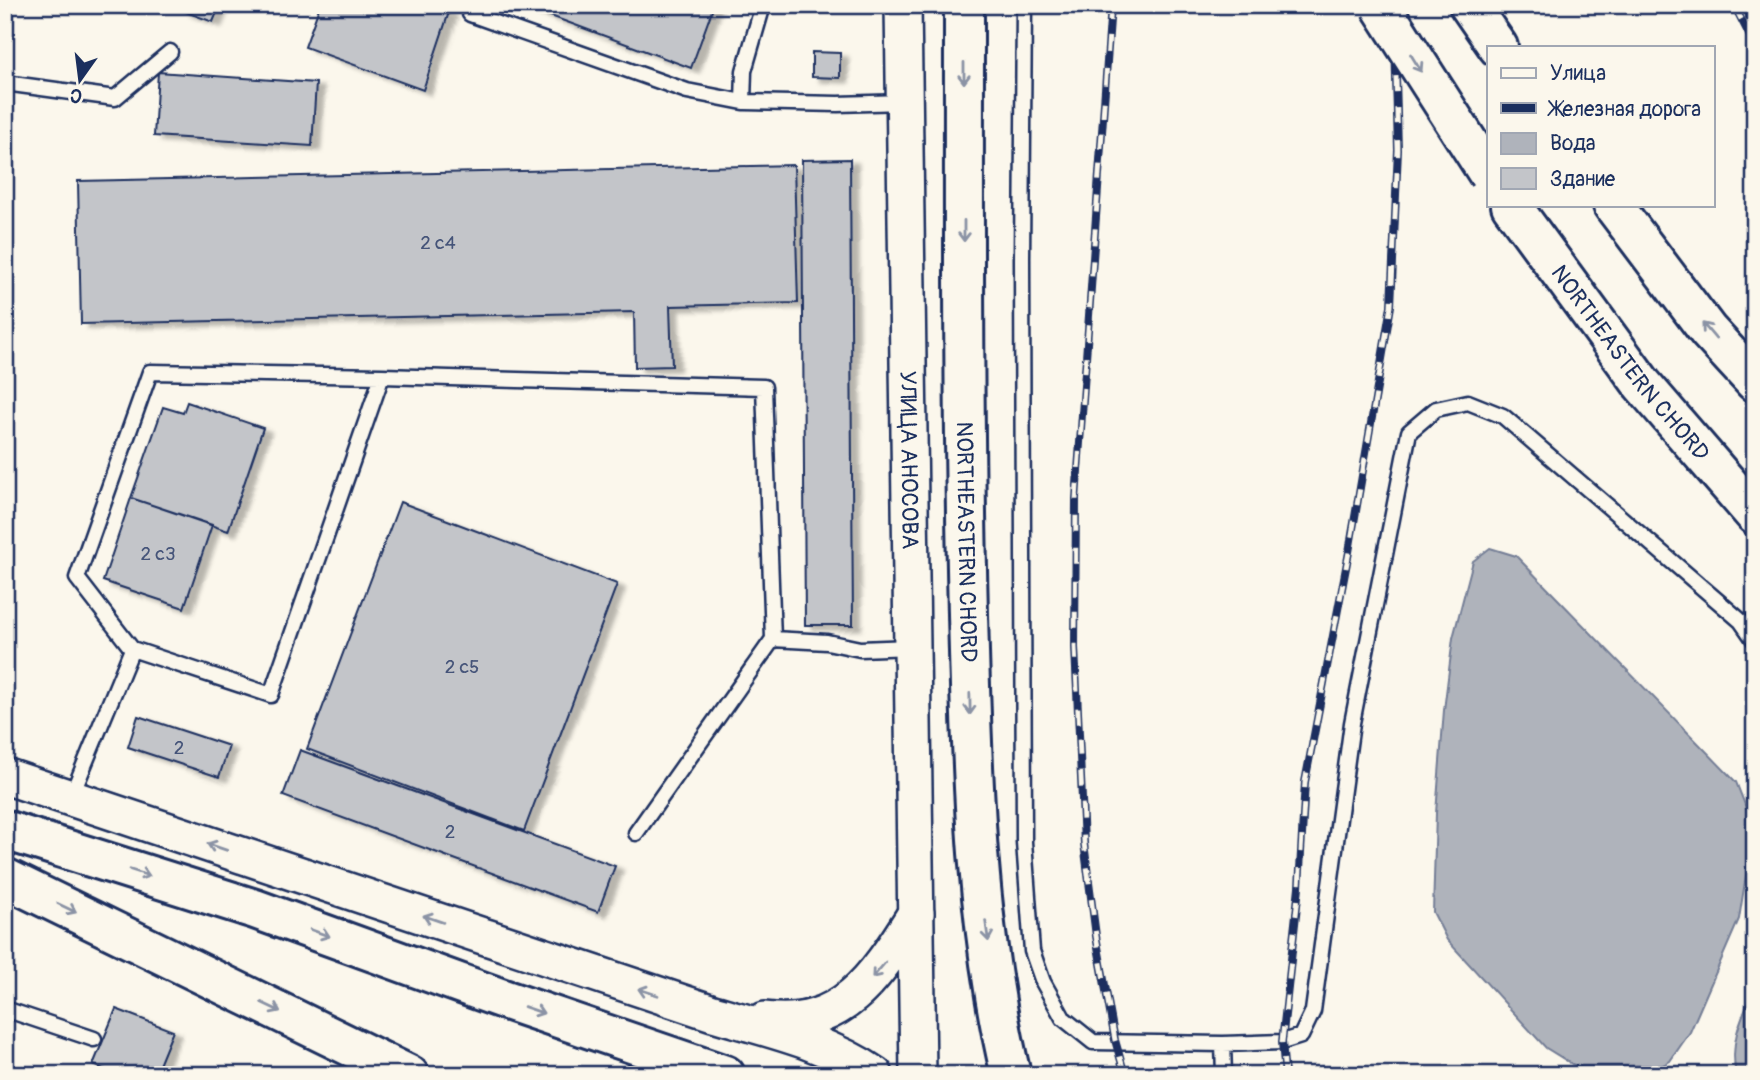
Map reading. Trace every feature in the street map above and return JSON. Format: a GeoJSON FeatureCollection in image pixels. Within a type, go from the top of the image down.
{"type":"FeatureCollection","features":[{"type":"Feature","properties":{"kind":"main road","name":"NORTHEASTERN CHORD"},"geometry":{"type":"LineString","coordinates":[[964,5],[965,503],[971,754],[982,893],[1000,1031],[1011,1075]]}},
{"type":"Feature","properties":{"kind":"main road"},"geometry":{"type":"LineString","coordinates":[[1380,5],[1487,172]]}},
{"type":"Feature","properties":{"kind":"main road"},"geometry":{"type":"LineString","coordinates":[[1469,5],[1497,46]]}},
{"type":"Feature","properties":{"kind":"main road","name":"NORTHEASTERN CHORD"},"geometry":{"type":"LineString","coordinates":[[1512,206],[1642,384],[1755,515]]}},
{"type":"Feature","properties":{"kind":"main road"},"geometry":{"type":"LineString","coordinates":[[1614,206],[1709,331],[1755,382]]}},
{"type":"Feature","properties":{"kind":"main road"},"geometry":{"type":"LineString","coordinates":[[5,830],[256,909],[503,999],[725,1075]]}},
{"type":"Feature","properties":{"kind":"main road"},"geometry":{"type":"LineString","coordinates":[[5,878],[409,1075]]}},
{"type":"Feature","properties":{"kind":"street","name":"УЛИЦА АНОСОВА"},"geometry":{"type":"LineString","coordinates":[[904,5],[918,1075]]}},
{"type":"Feature","properties":{"kind":"street"},"geometry":{"type":"LineString","coordinates":[[5,776],[713,1013],[796,1038],[854,1061],[875,1075]]}},
{"type":"Feature","properties":{"kind":"street"},"geometry":{"type":"LineString","coordinates":[[713,1013],[779,1022],[804,1021],[825,1013],[862,988],[882,967],[916,913]]}},
{"type":"Feature","properties":{"kind":"lane"},"geometry":{"type":"LineString","coordinates":[[743,102],[744,71],[763,5]]}},
{"type":"Feature","properties":{"kind":"lane"},"geometry":{"type":"LineString","coordinates":[[1024,5],[1024,842],[1032,951],[1043,982],[1063,1018],[1093,1042],[1223,1044],[1282,1042],[1301,1036],[1313,1011],[1352,723],[1409,432],[1436,409],[1468,402],[1503,416],[1741,621],[1755,640]]}},
{"type":"Feature","properties":{"kind":"lane"},"geometry":{"type":"LineString","coordinates":[[470,14],[687,91],[743,102],[905,102]]}},
{"type":"Feature","properties":{"kind":"lane"},"geometry":{"type":"LineString","coordinates":[[5,83],[115,97],[170,52]]}},
{"type":"Feature","properties":{"kind":"lane"},"geometry":{"type":"LineString","coordinates":[[383,376],[271,695],[132,649],[77,578],[150,372],[383,376],[764,387],[774,639],[636,833]]}},
{"type":"Feature","properties":{"kind":"lane"},"geometry":{"type":"LineString","coordinates":[[774,639],[827,642],[860,649],[912,646]]}},
{"type":"Feature","properties":{"kind":"lane"},"geometry":{"type":"LineString","coordinates":[[71,798],[132,649]]}},
{"type":"Feature","properties":{"kind":"lane"},"geometry":{"type":"LineString","coordinates":[[5,1009],[94,1039]]}},
{"type":"Feature","properties":{"kind":"lane"},"geometry":{"type":"LineString","coordinates":[[1223,1044],[1224,1075]]}},
{"type":"Feature","properties":{"kind":"water"},"geometry":{"type":"Polygon","coordinates":[[[1490,548],[1516,556],[1736,782],[1749,815],[1753,832],[1739,919],[1690,1032],[1670,1061],[1645,1075],[1600,1075],[1572,1064],[1546,1048],[1447,940],[1433,912],[1436,813],[1453,638],[1473,561],[1490,548]]]}},
{"type":"Feature","properties":{"kind":"water"},"geometry":{"type":"Polygon","coordinates":[[[1755,986],[1755,1075],[1736,1075],[1736,1040],[1741,1019],[1755,986]]]}},
{"type":"Feature","properties":{"kind":"building"},"geometry":{"type":"Polygon","coordinates":[[[185,5],[220,5],[213,22],[183,11],[185,5]]]}},
{"type":"Feature","properties":{"kind":"building"},"geometry":{"type":"Polygon","coordinates":[[[320,5],[431,5],[449,12],[423,90],[305,47],[320,5]]]}},
{"type":"Feature","properties":{"kind":"building"},"geometry":{"type":"Polygon","coordinates":[[[521,5],[714,5],[691,68],[521,5]]]}},
{"type":"Feature","properties":{"kind":"building"},"geometry":{"type":"Polygon","coordinates":[[[812,52],[840,53],[840,78],[812,77],[812,52]]]}},
{"type":"Feature","properties":{"kind":"building"},"geometry":{"type":"Polygon","coordinates":[[[158,72],[316,83],[312,146],[154,136],[158,72]]]}},
{"type":"Feature","properties":{"kind":"building"},"geometry":{"type":"Polygon","coordinates":[[[850,159],[853,625],[805,625],[802,160],[850,159]]]}},
{"type":"Feature","properties":{"kind":"building"},"geometry":{"type":"Polygon","coordinates":[[[794,165],[798,303],[670,306],[672,366],[635,367],[634,312],[81,324],[78,181],[794,165]]]}},
{"type":"Feature","properties":{"kind":"building"},"geometry":{"type":"Polygon","coordinates":[[[187,402],[263,428],[228,531],[131,498],[163,407],[183,413],[187,402]]]}},
{"type":"Feature","properties":{"kind":"building"},"geometry":{"type":"Polygon","coordinates":[[[131,498],[212,525],[184,608],[103,581],[131,498]]]}},
{"type":"Feature","properties":{"kind":"building"},"geometry":{"type":"Polygon","coordinates":[[[400,502],[617,584],[524,831],[307,749],[400,502]]]}},
{"type":"Feature","properties":{"kind":"building"},"geometry":{"type":"Polygon","coordinates":[[[138,716],[229,746],[219,777],[128,747],[138,716]]]}},
{"type":"Feature","properties":{"kind":"building"},"geometry":{"type":"Polygon","coordinates":[[[300,750],[615,866],[598,912],[283,796],[300,750]]]}},
{"type":"Feature","properties":{"kind":"building"},"geometry":{"type":"Polygon","coordinates":[[[116,1009],[173,1031],[155,1075],[119,1075],[93,1065],[116,1009]]]}},
{"type":"Feature","properties":{"kind":"railway"},"geometry":{"type":"LineString","coordinates":[[1111,5],[1076,499],[1075,647],[1084,843],[1096,936],[1115,1040],[1125,1075]]}},
{"type":"Feature","properties":{"kind":"railway"},"geometry":{"type":"LineString","coordinates":[[1285,1075],[1282,1042],[1299,887],[1305,782],[1349,552],[1391,306],[1398,150],[1394,5]]}},
{"type":"Feature","properties":{"kind":"railway"},"geometry":{"type":"LineString","coordinates":[[1734,5],[1755,46]]}},
{"type":"Feature","properties":{"kind":"railway"},"geometry":{"type":"LineString","coordinates":[[1750,5],[1755,14]]}}]}
